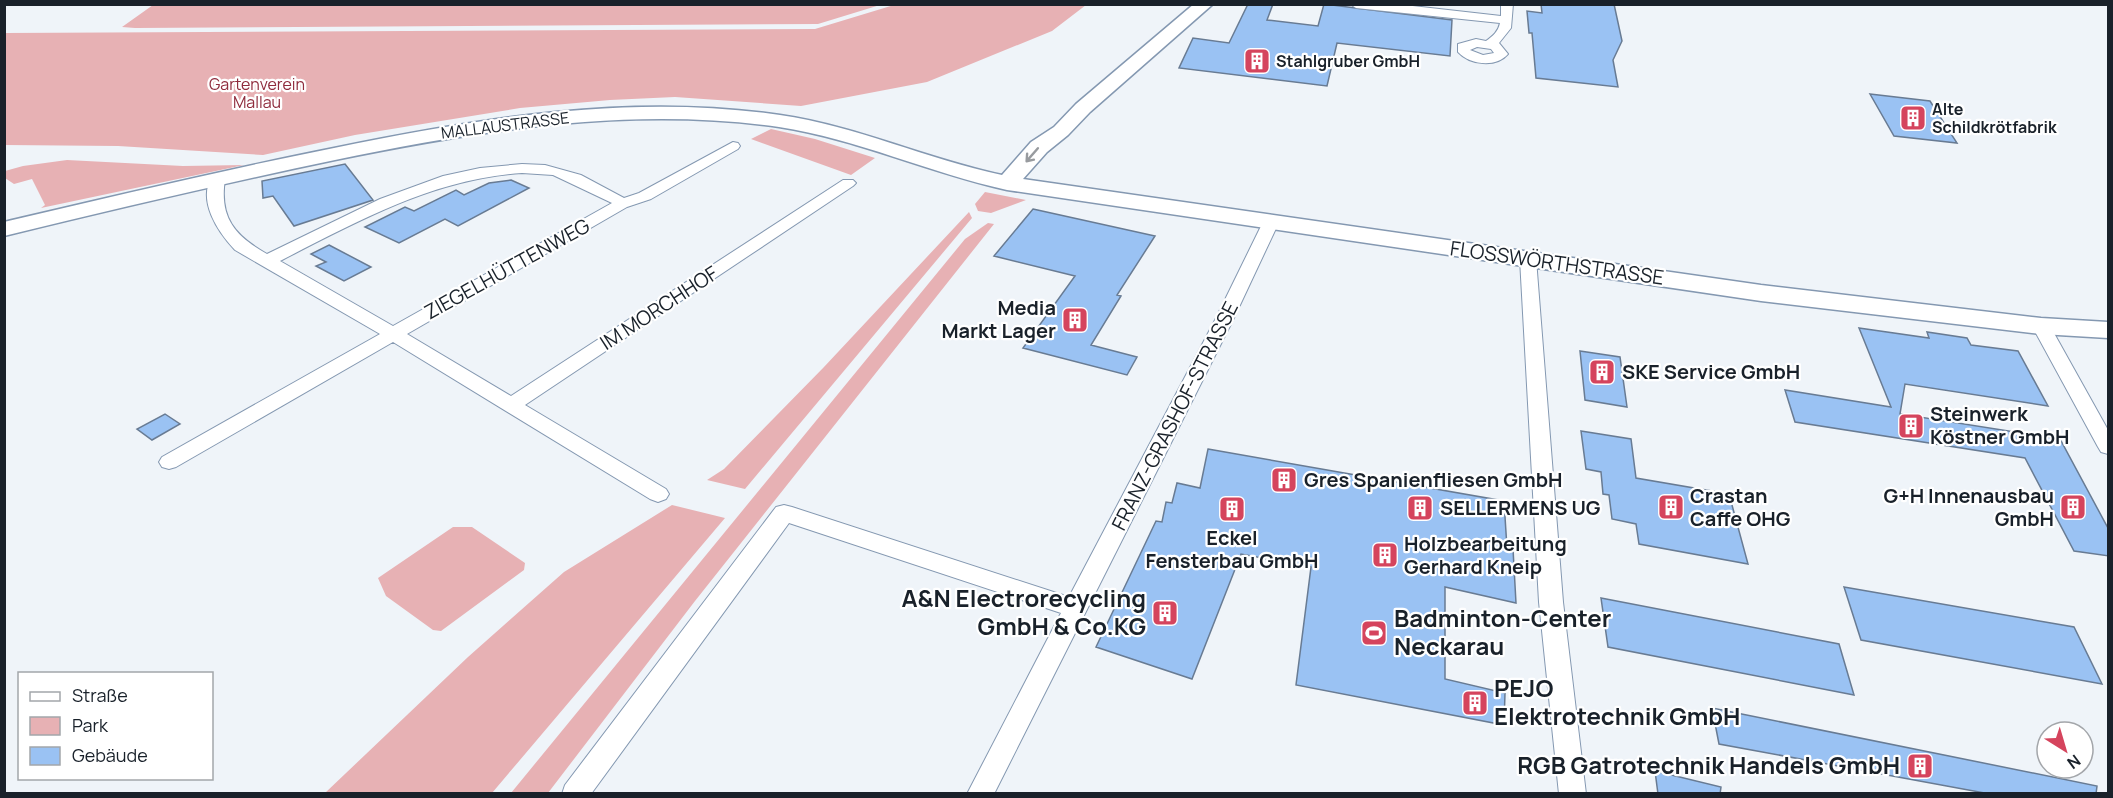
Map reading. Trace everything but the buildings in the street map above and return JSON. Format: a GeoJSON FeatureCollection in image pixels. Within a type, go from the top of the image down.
{"type":"FeatureCollection","features":[{"type":"Feature","properties":{"kind":"main road"},"geometry":{"type":"LineString","coordinates":[[1007,183],[1039,147],[1061,131],[1083,108],[1205,4]]}},
{"type":"Feature","properties":{"kind":"main road","name":"MALLAUSTRASSE"},"geometry":{"type":"LineString","coordinates":[[4,229],[217,178],[392,141],[477,127],[560,117],[658,112],[699,113],[798,124],[1007,183]]}},
{"type":"Feature","properties":{"kind":"main road"},"geometry":{"type":"LineString","coordinates":[[1036,188],[1056,151],[1061,131]]}},
{"type":"Feature","properties":{"kind":"main road","name":"FLOSSWÖRTHSTRASSE"},"geometry":{"type":"LineString","coordinates":[[1007,183],[1761,293],[2041,326],[2109,330]]}},
{"type":"Feature","properties":{"kind":"street"},"geometry":{"type":"LineString","coordinates":[[1356,4],[1506,20]]}},
{"type":"Feature","properties":{"kind":"street"},"geometry":{"type":"LineString","coordinates":[[1489,44],[1503,35],[1508,4]]}},
{"type":"Feature","properties":{"kind":"street","name":"ZIEGELHÜTTENWEG"},"geometry":{"type":"LineString","coordinates":[[392,333],[621,204],[645,196],[732,146]]}},
{"type":"Feature","properties":{"kind":"street","name":"ZIEGELHÜTTENWEG"},"geometry":{"type":"LineString","coordinates":[[267,261],[400,197],[445,182],[488,172],[529,168],[549,170],[617,198],[621,204]]}},
{"type":"Feature","properties":{"kind":"street"},"geometry":{"type":"LineString","coordinates":[[217,178],[215,204],[223,226],[241,246],[392,333],[658,494]]}},
{"type":"Feature","properties":{"kind":"street","name":"IM MORCHHOF"},"geometry":{"type":"LineString","coordinates":[[510,406],[815,213],[848,183]]}},
{"type":"Feature","properties":{"kind":"street","name":"FRANZ-GRASHOF-STRASSE"},"geometry":{"type":"LineString","coordinates":[[980,794],[1224,320],[1271,222]]}},
{"type":"Feature","properties":{"kind":"street"},"geometry":{"type":"LineString","coordinates":[[1528,259],[1551,602],[1573,794]]}},
{"type":"Feature","properties":{"kind":"street"},"geometry":{"type":"LineString","coordinates":[[2041,326],[2109,447]]}},
{"type":"Feature","properties":{"kind":"street"},"geometry":{"type":"LineString","coordinates":[[169,462],[363,353],[392,333]]}},
{"type":"Feature","properties":{"kind":"street"},"geometry":{"type":"LineString","coordinates":[[575,794],[782,505],[1076,608]]}},
{"type":"Feature","properties":{"kind":"green space"},"geometry":{"type":"Polygon","coordinates":[[[153,5],[880,5],[818,24],[122,27],[153,5]]]}},
{"type":"Feature","properties":{"kind":"green space","name":"Gartenverein Mallau"},"geometry":{"type":"Polygon","coordinates":[[[894,5],[1086,5],[1052,31],[927,82],[801,106],[675,97],[520,108],[355,135],[263,155],[118,146],[5,145],[5,33],[815,29],[894,5]]]}},
{"type":"Feature","properties":{"kind":"green space"},"geometry":{"type":"Polygon","coordinates":[[[771,129],[815,139],[875,158],[851,175],[751,139],[771,129]]]}},
{"type":"Feature","properties":{"kind":"green space"},"geometry":{"type":"Polygon","coordinates":[[[67,160],[183,166],[244,165],[41,208],[45,205],[32,179],[14,184],[5,178],[5,171],[67,160]]]}},
{"type":"Feature","properties":{"kind":"green space"},"geometry":{"type":"Polygon","coordinates":[[[985,192],[1026,200],[991,213],[978,211],[975,204],[985,192]]]}},
{"type":"Feature","properties":{"kind":"green space"},"geometry":{"type":"Polygon","coordinates":[[[969,212],[972,218],[745,489],[707,480],[724,469],[824,367],[969,212]]]}},
{"type":"Feature","properties":{"kind":"green space"},"geometry":{"type":"Polygon","coordinates":[[[988,223],[994,224],[695,601],[548,793],[511,793],[965,239],[988,223]]]}},
{"type":"Feature","properties":{"kind":"green space"},"geometry":{"type":"Polygon","coordinates":[[[672,505],[725,518],[492,793],[325,793],[468,657],[564,572],[672,505]]]}},
{"type":"Feature","properties":{"kind":"green space"},"geometry":{"type":"Polygon","coordinates":[[[453,527],[472,527],[525,563],[524,570],[441,631],[433,630],[386,596],[378,578],[453,527]]]}},
{"type":"Feature","properties":{"kind":"place","name":"Stahlgruber GmbH"},"geometry":{"type":"Point","coordinates":[1257,61]}},
{"type":"Feature","properties":{"kind":"place","name":"Alte Schildkrötfabrik"},"geometry":{"type":"Point","coordinates":[1913,118]}},
{"type":"Feature","properties":{"kind":"place","name":"Media Markt Lager"},"geometry":{"type":"Point","coordinates":[1075,320]}},
{"type":"Feature","properties":{"kind":"place","name":"SKE Service GmbH"},"geometry":{"type":"Point","coordinates":[1602,372]}},
{"type":"Feature","properties":{"kind":"place","name":"Steinwerk Köstner GmbH"},"geometry":{"type":"Point","coordinates":[1911,426]}},
{"type":"Feature","properties":{"kind":"place","name":"Gres Spanienfliesen GmbH"},"geometry":{"type":"Point","coordinates":[1284,480]}},
{"type":"Feature","properties":{"kind":"place","name":"Crastan Caffe OHG"},"geometry":{"type":"Point","coordinates":[1671,507]}},
{"type":"Feature","properties":{"kind":"place","name":"G+H Innenausbau GmbH"},"geometry":{"type":"Point","coordinates":[2073,507]}},
{"type":"Feature","properties":{"kind":"place","name":"SELLERMENS UG"},"geometry":{"type":"Point","coordinates":[1420,508]}},
{"type":"Feature","properties":{"kind":"place","name":"Eckel Fensterbau GmbH"},"geometry":{"type":"Point","coordinates":[1232,509]}},
{"type":"Feature","properties":{"kind":"place","name":"Holzbearbeitung Gerhard Kneip"},"geometry":{"type":"Point","coordinates":[1385,555]}},
{"type":"Feature","properties":{"kind":"place","name":"A&N Electrorecycling GmbH & Co.KG"},"geometry":{"type":"Point","coordinates":[1165,613]}},
{"type":"Feature","properties":{"kind":"place","name":"Badminton-Center Neckarau"},"geometry":{"type":"Point","coordinates":[1374,633]}},
{"type":"Feature","properties":{"kind":"place","name":"PEJO Elektrotechnik GmbH"},"geometry":{"type":"Point","coordinates":[1475,703]}},
{"type":"Feature","properties":{"kind":"place","name":"RGB Gatrotechnik Handels GmbH"},"geometry":{"type":"Point","coordinates":[1920,766]}}]}
